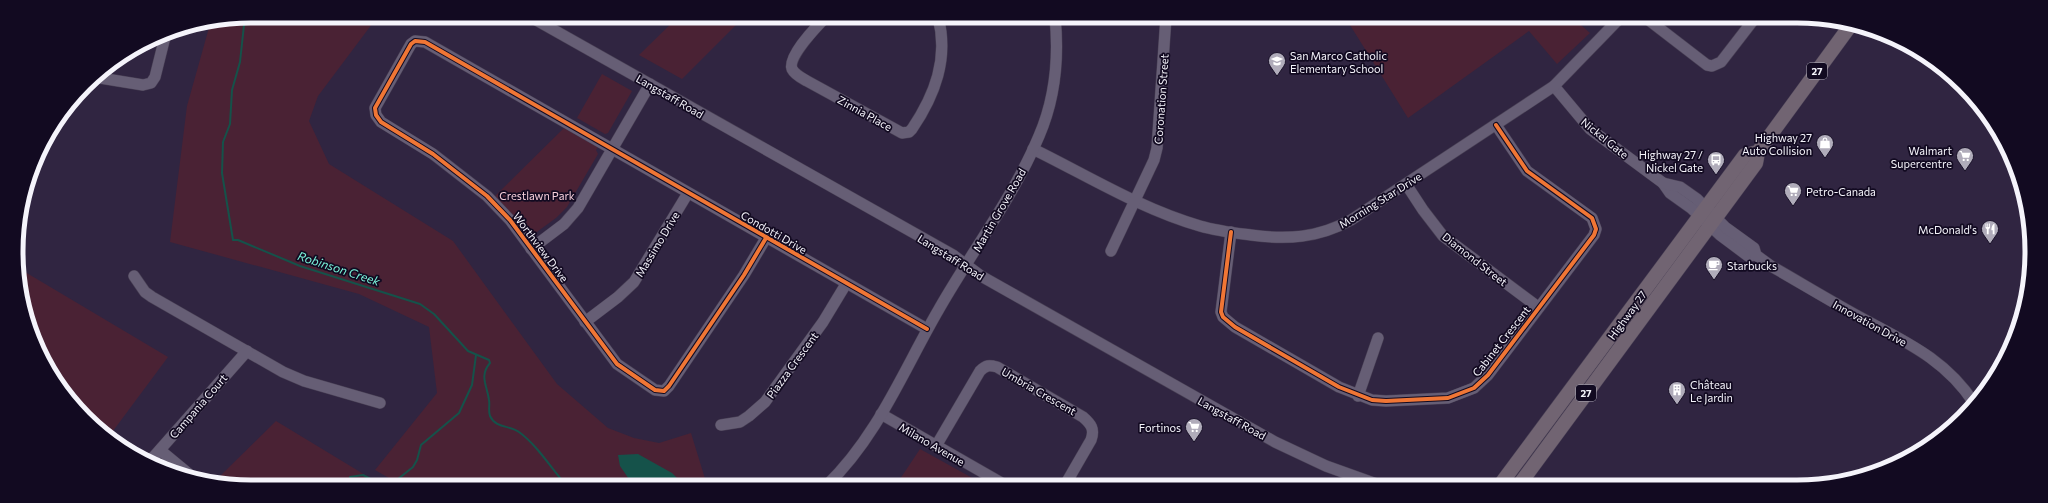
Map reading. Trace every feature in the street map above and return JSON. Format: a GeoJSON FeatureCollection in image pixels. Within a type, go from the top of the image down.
{"type":"FeatureCollection","features":[{"type":"Feature","properties":{"kind":"main road","name":"Highway 27"},"geometry":{"type":"LineString","coordinates":[[1504,480],[1708,217],[1756,163],[1758,152],[1848,29]]}},
{"type":"Feature","properties":{"kind":"main road","name":"Highway 27"},"geometry":{"type":"LineString","coordinates":[[1523,480],[1708,217]]}},
{"type":"Feature","properties":{"kind":"street","name":"Langstaff Road"},"geometry":{"type":"LineString","coordinates":[[541,23],[953,255],[981,276],[1275,442],[1326,466],[1364,480]]}},
{"type":"Feature","properties":{"kind":"street","name":"Zinnia Place"},"geometry":{"type":"LineString","coordinates":[[821,23],[798,50],[792,60],[792,69],[796,74],[807,81],[902,133],[909,132],[912,129],[926,106],[936,85],[942,55],[939,23]]}},
{"type":"Feature","properties":{"kind":"street","name":"Martin Grove Road"},"geometry":{"type":"LineString","coordinates":[[832,480],[850,461],[881,414],[927,329],[1009,193],[1033,149],[1049,105],[1055,74],[1057,39],[1056,23]]}},
{"type":"Feature","properties":{"kind":"street","name":"Coronation Street"},"geometry":{"type":"LineString","coordinates":[[1111,252],[1154,160],[1158,148],[1166,23]]}},
{"type":"Feature","properties":{"kind":"street","name":"Morning Star Drive"},"geometry":{"type":"LineString","coordinates":[[1033,149],[1135,200],[1188,222],[1231,232],[1287,238],[1324,233],[1351,220],[1554,86],[1615,23]]}},
{"type":"Feature","properties":{"kind":"street"},"geometry":{"type":"LineString","coordinates":[[1652,23],[1707,65],[1712,66],[1721,62],[1751,23]]}},
{"type":"Feature","properties":{"kind":"street"},"geometry":{"type":"LineString","coordinates":[[102,79],[143,85],[150,83],[155,77],[164,40]]}},
{"type":"Feature","properties":{"kind":"street","name":"Worthview Drive"},"geometry":{"type":"LineString","coordinates":[[612,150],[425,42],[415,41],[411,44],[375,108],[376,115],[381,122],[433,154],[487,196],[510,220],[617,364],[655,390],[664,391],[669,386],[744,276],[766,238]]}},
{"type":"Feature","properties":{"kind":"street"},"geometry":{"type":"LineString","coordinates":[[531,249],[572,217],[650,84]]}},
{"type":"Feature","properties":{"kind":"street","name":"Nickel Gate"},"geometry":{"type":"LineString","coordinates":[[1554,86],[1590,129],[1663,183],[1680,187],[1708,217]]}},
{"type":"Feature","properties":{"kind":"street","name":"Cabinet Crescent"},"geometry":{"type":"LineString","coordinates":[[1231,232],[1221,304],[1223,317],[1235,327],[1339,387],[1358,396],[1372,400],[1386,401],[1439,399],[1466,392],[1481,382],[1488,375],[1594,235],[1596,225],[1592,218],[1527,171],[1496,125]]}},
{"type":"Feature","properties":{"kind":"street","name":"Condotti Drive"},"geometry":{"type":"LineString","coordinates":[[612,150],[927,329]]}},
{"type":"Feature","properties":{"kind":"street","name":"Diamond Street"},"geometry":{"type":"LineString","coordinates":[[1406,184],[1427,216],[1443,236],[1538,307]]}},
{"type":"Feature","properties":{"kind":"street","name":"Massimo Drive"},"geometry":{"type":"LineString","coordinates":[[585,322],[618,297],[634,282],[688,193]]}},
{"type":"Feature","properties":{"kind":"street","name":"Innovation Drive"},"geometry":{"type":"LineString","coordinates":[[1708,217],[1748,256],[1756,255],[1821,296],[1908,343],[1941,364],[1959,382],[1971,399]]}},
{"type":"Feature","properties":{"kind":"street"},"geometry":{"type":"LineString","coordinates":[[134,276],[145,292],[152,297],[283,372],[304,381],[380,403]]}},
{"type":"Feature","properties":{"kind":"street","name":"Piazza Crescent"},"geometry":{"type":"LineString","coordinates":[[721,425],[740,422],[765,402],[823,322],[846,284]]}},
{"type":"Feature","properties":{"kind":"street"},"geometry":{"type":"LineString","coordinates":[[1358,396],[1378,338]]}},
{"type":"Feature","properties":{"kind":"street","name":"Campania Court"},"geometry":{"type":"LineString","coordinates":[[153,458],[247,351]]}},
{"type":"Feature","properties":{"kind":"street","name":"Umbria Crescent"},"geometry":{"type":"LineString","coordinates":[[936,446],[980,371],[984,366],[990,365],[997,367],[1083,417],[1093,427],[1094,433],[1091,440],[1068,480]]}},
{"type":"Feature","properties":{"kind":"street","name":"Milano Avenue"},"geometry":{"type":"LineString","coordinates":[[881,414],[996,480]]}},
{"type":"Feature","properties":{"kind":"street"},"geometry":{"type":"LineString","coordinates":[[160,450],[184,470]]}},
{"type":"Feature","properties":{"kind":"green space"},"geometry":{"type":"Polygon","coordinates":[[[237,23],[373,23],[318,96],[309,121],[329,164],[453,241],[557,384],[608,428],[634,438],[659,443],[691,433],[705,480],[392,480],[375,470],[437,393],[429,327],[359,294],[170,242],[187,106],[209,27],[237,23]]]}},
{"type":"Feature","properties":{"kind":"green space"},"geometry":{"type":"Polygon","coordinates":[[[672,23],[738,23],[682,79],[639,55],[672,23]]]}},
{"type":"Feature","properties":{"kind":"green space"},"geometry":{"type":"Polygon","coordinates":[[[1349,23],[1579,23],[1590,33],[1557,64],[1529,31],[1408,118],[1349,23]]]}},
{"type":"Feature","properties":{"kind":"green space"},"geometry":{"type":"Polygon","coordinates":[[[602,74],[632,91],[608,133],[605,134],[577,118],[602,74]]]}},
{"type":"Feature","properties":{"kind":"green space","name":"Crestlawn Park"},"geometry":{"type":"Polygon","coordinates":[[[564,128],[598,147],[596,150],[598,154],[567,207],[556,218],[534,234],[531,233],[528,235],[495,196],[564,128]]]}},
{"type":"Feature","properties":{"kind":"green space"},"geometry":{"type":"Polygon","coordinates":[[[24,271],[168,357],[112,433],[90,413],[70,391],[54,366],[40,339],[35,325],[27,296],[24,271]]]}},
{"type":"Feature","properties":{"kind":"green space"},"geometry":{"type":"Polygon","coordinates":[[[276,421],[373,480],[237,480],[219,478],[276,421]]]}},
{"type":"Feature","properties":{"kind":"green space"},"geometry":{"type":"Polygon","coordinates":[[[920,449],[976,480],[899,480],[920,449]]]}},
{"type":"Feature","properties":{"kind":"shaded area"},"geometry":{"type":"Polygon","coordinates":[[[638,454],[672,473],[679,480],[630,480],[620,466],[618,455],[638,454]]]}},
{"type":"Feature","properties":{"kind":"waterway","name":"Robinson Creek"},"geometry":{"type":"LineString","coordinates":[[246,23],[244,25],[240,62],[232,90],[230,124],[223,142],[222,173],[233,240],[238,240],[300,266],[420,304],[434,314],[468,351],[489,360],[490,363],[484,376],[489,400],[489,414],[493,420],[499,425],[515,430],[526,437],[562,480]]}},
{"type":"Feature","properties":{"kind":"waterway"},"geometry":{"type":"LineString","coordinates":[[396,480],[413,467],[417,460],[421,445],[459,413],[472,385],[476,355]]}},
{"type":"Feature","properties":{"kind":"waterway"},"geometry":{"type":"LineString","coordinates":[[350,477],[363,475],[372,480]]}},
{"type":"Feature","properties":{"kind":"cycle path"},"geometry":{"type":"LineString","coordinates":[[766,238],[744,275],[669,386],[664,391],[655,390],[617,364],[510,220],[487,196],[433,154],[381,122],[376,115],[375,108],[411,44],[415,41],[425,42],[927,329]]}},
{"type":"Feature","properties":{"kind":"cycle path"},"geometry":{"type":"LineString","coordinates":[[1231,232],[1221,312],[1223,317],[1235,327],[1339,387],[1372,400],[1386,401],[1448,398],[1474,388],[1488,375],[1594,235],[1596,229],[1592,218],[1527,171],[1496,125]]}},
{"type":"Feature","properties":{"kind":"place","name":"San Marco Catholic Elementary School"},"geometry":{"type":"Point","coordinates":[1277,76]}},
{"type":"Feature","properties":{"kind":"place","name":"Highway 27 Auto Collision"},"geometry":{"type":"Point","coordinates":[1825,158]}},
{"type":"Feature","properties":{"kind":"place","name":"Walmart Supercentre"},"geometry":{"type":"Point","coordinates":[1965,171]}},
{"type":"Feature","properties":{"kind":"place","name":"Highway 27 / Nickel Gate"},"geometry":{"type":"Point","coordinates":[1716,175]}},
{"type":"Feature","properties":{"kind":"place","name":"Petro-Canada"},"geometry":{"type":"Point","coordinates":[1793,206]}},
{"type":"Feature","properties":{"kind":"place","name":"McDonald's"},"geometry":{"type":"Point","coordinates":[1990,244]}},
{"type":"Feature","properties":{"kind":"place","name":"Starbucks"},"geometry":{"type":"Point","coordinates":[1714,280]}},
{"type":"Feature","properties":{"kind":"place","name":"Château Le Jardin"},"geometry":{"type":"Point","coordinates":[1677,405]}},
{"type":"Feature","properties":{"kind":"place","name":"Fortinos"},"geometry":{"type":"Point","coordinates":[1194,442]}}]}
